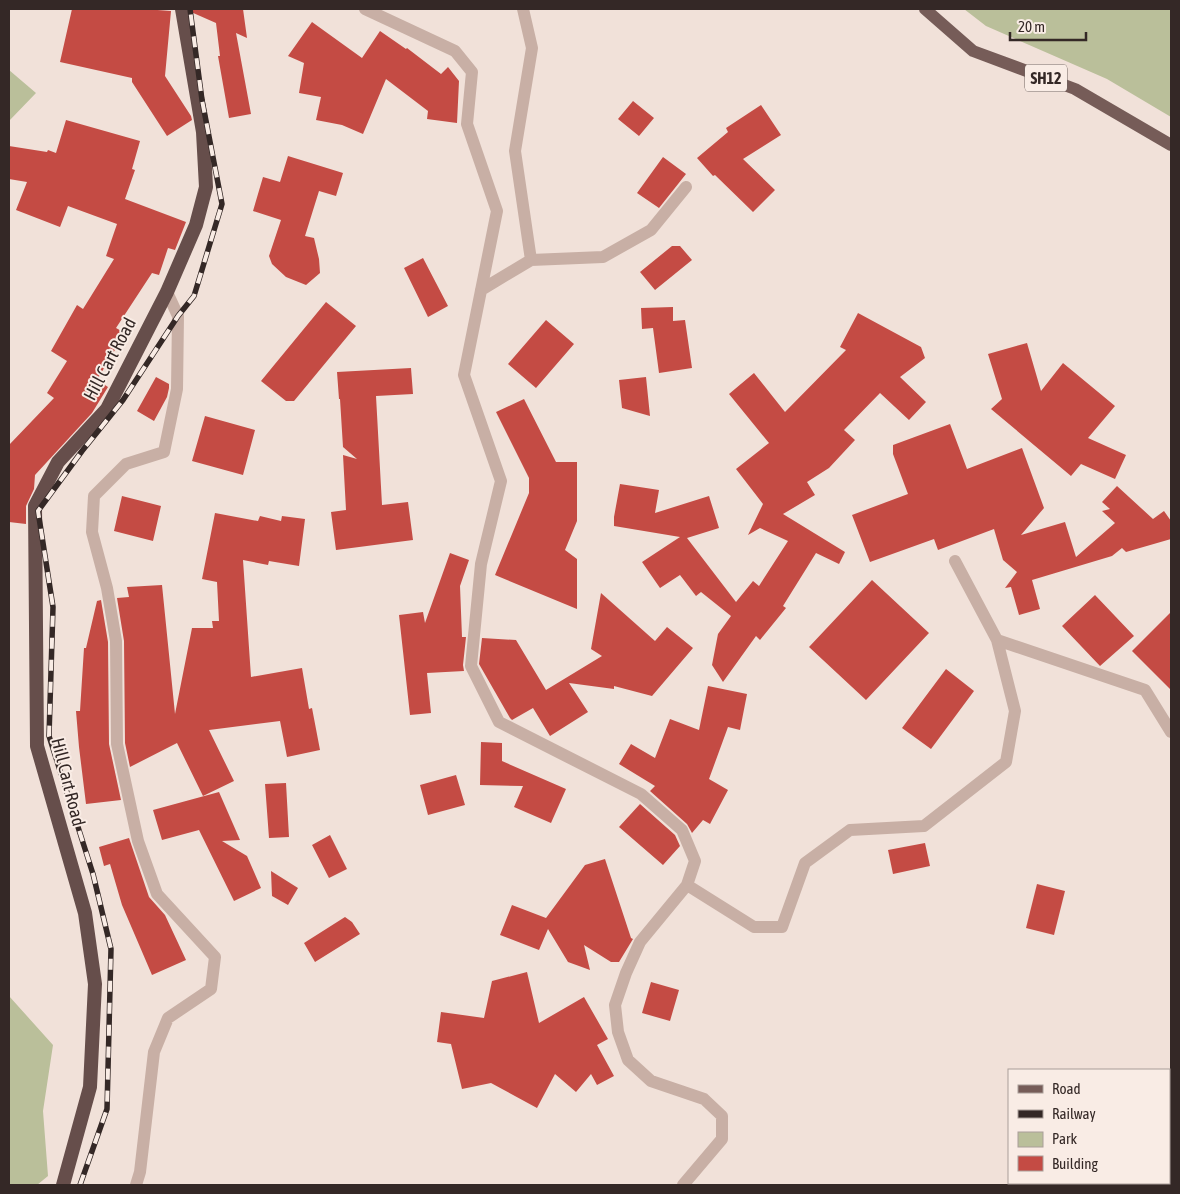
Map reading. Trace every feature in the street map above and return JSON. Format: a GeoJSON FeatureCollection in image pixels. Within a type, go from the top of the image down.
{"type":"FeatureCollection","features":[{"type":"Feature","properties":{"kind":"highway","name":"Hill Cart Road"},"geometry":{"type":"LineString","coordinates":[[63,1185],[90,1087],[95,984],[84,913],[37,746],[35,506],[58,462],[107,409],[167,292],[196,225],[206,186],[203,132],[182,9]]}},
{"type":"Feature","properties":{"kind":"main road","name":"SH12"},"geometry":{"type":"LineString","coordinates":[[925,9],[973,51],[1075,89],[1171,145]]}},
{"type":"Feature","properties":{"kind":"street"},"geometry":{"type":"LineString","coordinates":[[365,9],[455,51],[472,72],[467,124],[497,210],[464,375],[501,481],[481,564],[471,666],[499,722],[641,794],[682,830],[695,861],[687,885],[640,942],[626,973],[615,1005],[618,1032],[628,1060],[651,1081],[704,1099],[722,1116],[722,1139],[683,1185]]}},
{"type":"Feature","properties":{"kind":"street"},"geometry":{"type":"LineString","coordinates":[[523,9],[532,48],[515,151],[531,260]]}},
{"type":"Feature","properties":{"kind":"street"},"geometry":{"type":"LineString","coordinates":[[481,290],[531,260],[604,257],[651,230],[686,187]]}},
{"type":"Feature","properties":{"kind":"street"},"geometry":{"type":"LineString","coordinates":[[136,1185],[140,1172],[154,1052],[168,1018],[211,989],[215,957],[158,894],[138,841],[117,744],[116,641],[107,588],[92,532],[94,496],[126,464],[164,452],[177,389],[178,316],[167,292]]}},
{"type":"Feature","properties":{"kind":"street"},"geometry":{"type":"LineString","coordinates":[[687,885],[754,927],[782,927],[805,863],[812,857],[850,830],[924,826],[1006,762],[1015,711],[997,640],[955,561]]}},
{"type":"Feature","properties":{"kind":"street"},"geometry":{"type":"LineString","coordinates":[[997,640],[1145,690],[1171,732]]}},
{"type":"Feature","properties":{"kind":"green space"},"geometry":{"type":"Polygon","coordinates":[[[964,9],[1171,9],[1171,117],[1107,79],[986,26],[964,9]]]}},
{"type":"Feature","properties":{"kind":"green space"},"geometry":{"type":"Polygon","coordinates":[[[9,70],[36,93],[9,121],[9,70]]]}},
{"type":"Feature","properties":{"kind":"green space"},"geometry":{"type":"Polygon","coordinates":[[[9,996],[53,1045],[43,1111],[48,1176],[37,1185],[9,1185],[9,996]]]}},
{"type":"Feature","properties":{"kind":"building"},"geometry":{"type":"Polygon","coordinates":[[[72,9],[171,11],[165,76],[192,120],[167,136],[132,82],[132,78],[60,62],[72,9]]]}},
{"type":"Feature","properties":{"kind":"building"},"geometry":{"type":"Polygon","coordinates":[[[191,9],[243,9],[247,38],[236,33],[251,114],[229,118],[218,56],[220,56],[216,23],[191,12],[191,9]]]}},
{"type":"Feature","properties":{"kind":"building"},"geometry":{"type":"Polygon","coordinates":[[[312,22],[362,58],[380,31],[407,48],[441,74],[448,67],[459,81],[457,123],[427,119],[428,111],[386,79],[363,134],[342,125],[316,120],[321,97],[299,93],[304,63],[288,56],[312,22]]]}},
{"type":"Feature","properties":{"kind":"building"},"geometry":{"type":"Polygon","coordinates":[[[633,101],[654,118],[639,136],[618,119],[633,101]]]}},
{"type":"Feature","properties":{"kind":"building"},"geometry":{"type":"Polygon","coordinates":[[[761,105],[781,135],[743,159],[775,190],[753,212],[715,175],[713,176],[697,158],[728,132],[726,128],[761,105]]]}},
{"type":"Feature","properties":{"kind":"building"},"geometry":{"type":"Polygon","coordinates":[[[66,120],[140,141],[132,169],[135,170],[125,199],[186,222],[175,250],[168,248],[159,275],[152,273],[116,328],[125,333],[97,380],[108,387],[92,413],[35,475],[34,489],[26,506],[26,524],[9,522],[9,445],[54,398],[47,393],[67,361],[51,351],[77,305],[83,309],[114,259],[106,256],[117,224],[68,206],[60,227],[16,210],[27,182],[9,179],[9,146],[47,152],[48,150],[56,153],[66,120]]]}},
{"type":"Feature","properties":{"kind":"building"},"geometry":{"type":"Polygon","coordinates":[[[288,156],[343,173],[336,196],[319,191],[305,236],[314,238],[320,273],[306,285],[286,277],[272,264],[269,256],[281,220],[253,211],[263,177],[280,182],[288,156]]]}},
{"type":"Feature","properties":{"kind":"building"},"geometry":{"type":"Polygon","coordinates":[[[663,157],[686,174],[659,208],[637,193],[663,157]]]}},
{"type":"Feature","properties":{"kind":"building"},"geometry":{"type":"Polygon","coordinates":[[[672,246],[680,246],[692,260],[655,290],[640,272],[672,246]]]}},
{"type":"Feature","properties":{"kind":"building"},"geometry":{"type":"Polygon","coordinates":[[[423,258],[448,306],[428,317],[404,268],[423,258]]]}},
{"type":"Feature","properties":{"kind":"building"},"geometry":{"type":"Polygon","coordinates":[[[326,302],[356,326],[294,401],[286,401],[261,381],[326,302]]]}},
{"type":"Feature","properties":{"kind":"building"},"geometry":{"type":"Polygon","coordinates":[[[673,307],[673,321],[685,320],[692,368],[659,373],[653,328],[642,329],[641,308],[673,307]]]}},
{"type":"Feature","properties":{"kind":"building"},"geometry":{"type":"Polygon","coordinates":[[[858,313],[921,347],[925,358],[900,377],[926,402],[909,420],[880,393],[844,430],[855,440],[829,468],[807,482],[815,495],[783,514],[845,552],[839,564],[816,553],[783,606],[786,608],[760,640],[756,636],[723,682],[712,665],[718,634],[731,616],[701,592],[696,596],[680,575],[660,588],[642,562],[680,537],[614,526],[620,484],[659,490],[655,513],[709,496],[719,528],[687,538],[736,602],[753,581],[759,586],[788,541],[760,528],[748,535],[763,504],[736,469],[769,443],[729,394],[754,373],[785,412],[846,350],[840,347],[858,313]]]}},
{"type":"Feature","properties":{"kind":"building"},"geometry":{"type":"Polygon","coordinates":[[[546,320],[574,344],[536,388],[508,364],[546,320]]]}},
{"type":"Feature","properties":{"kind":"building"},"geometry":{"type":"Polygon","coordinates":[[[1027,343],[1041,391],[1063,363],[1115,406],[1088,438],[1126,455],[1115,479],[1081,464],[1071,476],[991,409],[1002,399],[988,354],[1027,343]]]}},
{"type":"Feature","properties":{"kind":"building"},"geometry":{"type":"Polygon","coordinates":[[[411,368],[413,394],[376,396],[382,505],[408,502],[413,540],[336,550],[331,512],[346,510],[343,455],[357,459],[343,447],[337,372],[411,368]]]}},
{"type":"Feature","properties":{"kind":"building"},"geometry":{"type":"Polygon","coordinates":[[[156,377],[169,384],[169,388],[167,397],[154,421],[137,411],[156,377]]]}},
{"type":"Feature","properties":{"kind":"building"},"geometry":{"type":"Polygon","coordinates":[[[646,377],[650,416],[622,408],[619,380],[646,377]]]}},
{"type":"Feature","properties":{"kind":"building"},"geometry":{"type":"Polygon","coordinates":[[[524,399],[556,462],[577,462],[577,521],[565,550],[577,559],[577,609],[495,575],[529,493],[529,478],[496,412],[524,399]]]}},
{"type":"Feature","properties":{"kind":"building"},"geometry":{"type":"Polygon","coordinates":[[[205,416],[255,430],[243,475],[192,461],[205,416]]]}},
{"type":"Feature","properties":{"kind":"building"},"geometry":{"type":"Polygon","coordinates":[[[950,424],[967,469],[1022,448],[1044,508],[1021,535],[1065,522],[1076,557],[1115,523],[1102,511],[1110,509],[1102,502],[1117,486],[1153,519],[1164,511],[1171,521],[1171,539],[1126,552],[1122,548],[1112,556],[1032,580],[1040,609],[1019,615],[1011,587],[1005,588],[1017,572],[1003,560],[994,529],[938,550],[934,539],[870,562],[852,515],[908,494],[893,454],[893,445],[950,424]]]}},
{"type":"Feature","properties":{"kind":"building"},"geometry":{"type":"Polygon","coordinates":[[[122,496],[161,506],[153,541],[114,531],[122,496]]]}},
{"type":"Feature","properties":{"kind":"building"},"geometry":{"type":"Polygon","coordinates":[[[215,513],[258,521],[260,516],[281,521],[282,516],[305,519],[299,566],[269,561],[268,565],[243,560],[251,677],[302,668],[309,709],[312,708],[320,750],[287,757],[280,721],[209,730],[234,781],[203,796],[177,743],[130,767],[125,743],[124,641],[117,598],[129,597],[127,587],[162,585],[175,714],[192,628],[213,628],[212,621],[219,621],[217,582],[202,579],[215,513]]]}},
{"type":"Feature","properties":{"kind":"building"},"geometry":{"type":"Polygon","coordinates":[[[450,553],[469,560],[460,586],[462,637],[466,637],[464,671],[427,673],[431,713],[410,715],[399,615],[423,612],[425,623],[450,553]]]}},
{"type":"Feature","properties":{"kind":"building"},"geometry":{"type":"Polygon","coordinates":[[[872,580],[929,633],[866,700],[809,647],[872,580]]]}},
{"type":"Feature","properties":{"kind":"building"},"geometry":{"type":"Polygon","coordinates":[[[601,593],[655,641],[667,627],[693,648],[652,696],[614,686],[614,689],[569,683],[588,712],[550,736],[533,708],[512,720],[479,664],[482,638],[516,640],[546,690],[602,656],[591,649],[601,593]]]}},
{"type":"Feature","properties":{"kind":"building"},"geometry":{"type":"Polygon","coordinates":[[[1095,595],[1134,636],[1100,666],[1062,626],[1095,595]]]}},
{"type":"Feature","properties":{"kind":"building"},"geometry":{"type":"Polygon","coordinates":[[[101,600],[108,642],[109,744],[121,800],[86,804],[76,711],[80,711],[84,648],[86,648],[97,601],[101,600]]]}},
{"type":"Feature","properties":{"kind":"building"},"geometry":{"type":"Polygon","coordinates":[[[1171,612],[1171,690],[1132,651],[1171,612]]]}},
{"type":"Feature","properties":{"kind":"building"},"geometry":{"type":"Polygon","coordinates":[[[946,669],[974,691],[931,749],[902,728],[946,669]]]}},
{"type":"Feature","properties":{"kind":"building"},"geometry":{"type":"Polygon","coordinates":[[[708,686],[747,694],[740,730],[728,727],[709,779],[728,790],[710,824],[703,820],[692,833],[687,824],[650,791],[655,786],[619,764],[631,744],[655,758],[670,719],[699,730],[708,686]]]}},
{"type":"Feature","properties":{"kind":"building"},"geometry":{"type":"Polygon","coordinates":[[[481,742],[502,743],[502,761],[566,789],[551,823],[514,807],[523,786],[480,785],[481,742]]]}},
{"type":"Feature","properties":{"kind":"building"},"geometry":{"type":"Polygon","coordinates":[[[456,775],[465,805],[428,815],[420,785],[456,775]]]}},
{"type":"Feature","properties":{"kind":"building"},"geometry":{"type":"Polygon","coordinates":[[[286,783],[289,837],[269,838],[265,784],[286,783]]]}},
{"type":"Feature","properties":{"kind":"building"},"geometry":{"type":"Polygon","coordinates":[[[219,792],[240,840],[222,841],[247,856],[261,888],[234,901],[199,830],[162,840],[153,810],[219,792]]]}},
{"type":"Feature","properties":{"kind":"building"},"geometry":{"type":"Polygon","coordinates":[[[640,804],[675,835],[680,846],[663,865],[619,827],[640,804]]]}},
{"type":"Feature","properties":{"kind":"building"},"geometry":{"type":"Polygon","coordinates":[[[330,835],[347,869],[329,878],[312,845],[330,835]]]}},
{"type":"Feature","properties":{"kind":"building"},"geometry":{"type":"Polygon","coordinates":[[[129,838],[149,897],[165,915],[186,960],[152,975],[122,905],[110,864],[104,866],[99,847],[129,838]]]}},
{"type":"Feature","properties":{"kind":"building"},"geometry":{"type":"Polygon","coordinates":[[[925,843],[930,866],[893,874],[888,850],[925,843]]]}},
{"type":"Feature","properties":{"kind":"building"},"geometry":{"type":"Polygon","coordinates":[[[605,859],[631,938],[633,939],[619,962],[611,962],[584,945],[590,970],[568,962],[548,929],[539,950],[500,935],[512,905],[546,918],[585,865],[605,859]]]}},
{"type":"Feature","properties":{"kind":"building"},"geometry":{"type":"Polygon","coordinates":[[[271,871],[298,888],[288,905],[272,896],[271,871]]]}},
{"type":"Feature","properties":{"kind":"building"},"geometry":{"type":"Polygon","coordinates":[[[1037,884],[1065,891],[1054,935],[1026,928],[1037,884]]]}},
{"type":"Feature","properties":{"kind":"building"},"geometry":{"type":"Polygon","coordinates":[[[345,917],[352,922],[360,934],[315,962],[304,943],[345,917]]]}},
{"type":"Feature","properties":{"kind":"building"},"geometry":{"type":"Polygon","coordinates":[[[527,972],[539,1023],[584,997],[608,1039],[597,1045],[614,1076],[597,1085],[591,1074],[576,1092],[555,1074],[537,1108],[491,1083],[462,1089],[451,1044],[437,1042],[441,1012],[484,1018],[492,981],[527,972]]]}},
{"type":"Feature","properties":{"kind":"building"},"geometry":{"type":"Polygon","coordinates":[[[651,982],[679,990],[670,1021],[642,1013],[651,982]]]}},
{"type":"Feature","properties":{"kind":"railway"},"geometry":{"type":"LineString","coordinates":[[80,1185],[107,1109],[111,949],[93,874],[49,736],[53,607],[38,511],[82,451],[123,400],[178,316],[194,296],[222,204],[202,100],[190,9]]}}]}
